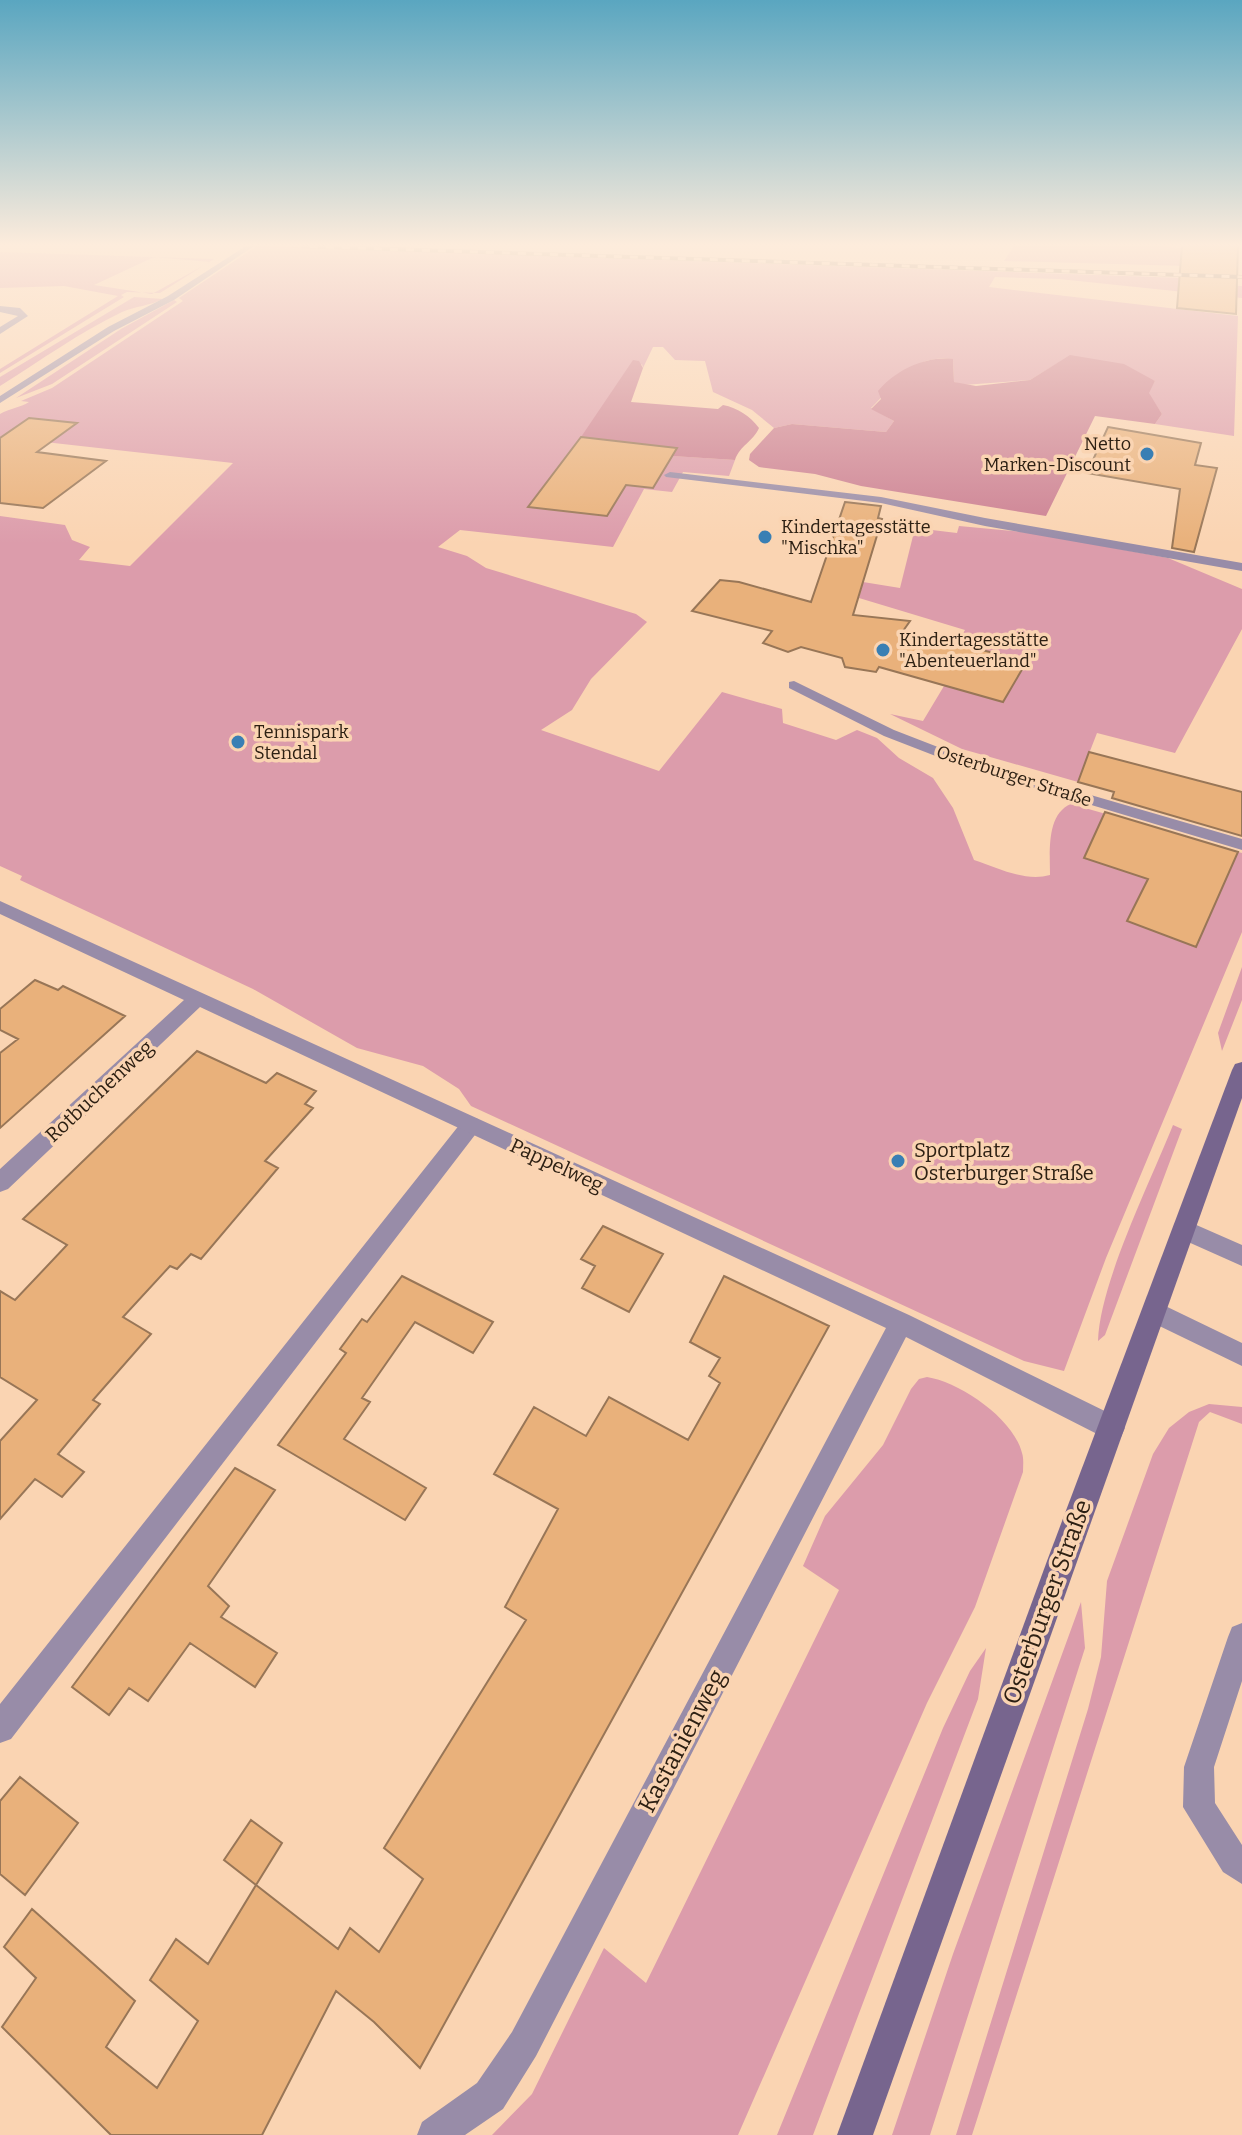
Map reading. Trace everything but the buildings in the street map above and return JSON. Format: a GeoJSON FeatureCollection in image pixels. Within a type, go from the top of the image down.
{"type":"FeatureCollection","features":[{"type":"Feature","properties":{"kind":"street"},"geometry":{"type":"LineString","coordinates":[[0,400],[85,346]]}},
{"type":"Feature","properties":{"kind":"street"},"geometry":{"type":"LineString","coordinates":[[670,475],[881,500],[985,522],[1242,567]]}},
{"type":"Feature","properties":{"kind":"street","name":"Osterburger Straße"},"geometry":{"type":"LineString","coordinates":[[794,685],[889,733],[969,764],[1242,845]]}},
{"type":"Feature","properties":{"kind":"street","name":"Pappelweg"},"geometry":{"type":"LineString","coordinates":[[0,907],[901,1323],[1112,1428]]}},
{"type":"Feature","properties":{"kind":"street","name":"Rotbuchenweg"},"geometry":{"type":"LineString","coordinates":[[0,1183],[197,999]]}},
{"type":"Feature","properties":{"kind":"street","name":"Osterburger Straße"},"geometry":{"type":"LineString","coordinates":[[855,2135],[1242,1070]]}},
{"type":"Feature","properties":{"kind":"street"},"geometry":{"type":"LineString","coordinates":[[0,1728],[471,1125]]}},
{"type":"Feature","properties":{"kind":"street"},"geometry":{"type":"LineString","coordinates":[[1185,1230],[1242,1256]]}},
{"type":"Feature","properties":{"kind":"street"},"geometry":{"type":"LineString","coordinates":[[1155,1312],[1242,1355]]}},
{"type":"Feature","properties":{"kind":"street","name":"Kastanienweg"},"geometry":{"type":"LineString","coordinates":[[435,2135],[490,2096],[524,2044],[901,1323]]}},
{"type":"Feature","properties":{"kind":"street"},"geometry":{"type":"LineString","coordinates":[[1242,1637],[1199,1767],[1199,1807],[1242,1868]]}},
{"type":"Feature","properties":{"kind":"shaded area"},"geometry":{"type":"Polygon","coordinates":[[[38,346],[45,346],[0,373],[0,369],[38,346]]]}},
{"type":"Feature","properties":{"kind":"shaded area"},"geometry":{"type":"Polygon","coordinates":[[[53,346],[63,346],[0,386],[0,377],[53,346]]]}},
{"type":"Feature","properties":{"kind":"shaded area"},"geometry":{"type":"Polygon","coordinates":[[[96,346],[110,346],[52,384],[16,398],[96,346]]]}},
{"type":"Feature","properties":{"kind":"shaded area"},"geometry":{"type":"Polygon","coordinates":[[[116,346],[1237,346],[1234,436],[1155,424],[1162,414],[1148,393],[1155,381],[1058,363],[1030,380],[963,385],[954,382],[953,359],[926,361],[915,366],[871,408],[894,421],[886,432],[792,424],[774,428],[752,410],[713,392],[705,361],[675,360],[663,347],[653,347],[643,368],[642,364],[582,436],[677,448],[673,456],[735,460],[729,476],[683,472],[672,492],[644,489],[613,547],[460,530],[438,547],[467,556],[486,568],[636,614],[647,622],[591,679],[572,710],[541,730],[659,771],[722,692],[782,709],[783,723],[836,740],[857,730],[877,738],[899,758],[933,778],[953,808],[974,860],[1012,873],[1031,877],[1050,875],[1053,825],[1063,809],[1071,804],[1242,853],[1242,932],[1106,1258],[1064,1371],[1024,1361],[471,1106],[459,1089],[423,1066],[357,1048],[253,989],[20,880],[22,876],[0,866],[0,516],[65,525],[72,540],[90,547],[79,560],[130,566],[233,463],[0,437],[0,414],[26,404],[29,402],[21,401],[52,388],[116,346]]]}},
{"type":"Feature","properties":{"kind":"shaded area"},"geometry":{"type":"Polygon","coordinates":[[[1070,355],[1124,364],[1155,381],[1149,393],[1162,414],[1155,424],[1095,416],[1046,516],[861,486],[815,474],[759,467],[749,460],[750,454],[774,428],[792,424],[886,432],[894,421],[871,409],[881,399],[878,391],[902,371],[922,362],[953,359],[954,382],[976,386],[1030,380],[1070,355]]]}},
{"type":"Feature","properties":{"kind":"shaded area"},"geometry":{"type":"Polygon","coordinates":[[[633,360],[639,361],[643,368],[631,402],[718,409],[723,405],[748,416],[759,428],[735,460],[672,456],[677,448],[581,437],[633,360]]]}},
{"type":"Feature","properties":{"kind":"shaded area"},"geometry":{"type":"Polygon","coordinates":[[[959,526],[1033,533],[1168,558],[1242,589],[1242,629],[1175,753],[1097,733],[1078,782],[962,749],[890,714],[923,721],[944,686],[934,683],[965,630],[859,598],[863,582],[900,588],[915,528],[957,533],[959,526]]]}},
{"type":"Feature","properties":{"kind":"shaded area"},"geometry":{"type":"Polygon","coordinates":[[[1242,967],[1242,1000],[1222,1051],[1218,1033],[1242,967]]]}},
{"type":"Feature","properties":{"kind":"shaded area"},"geometry":{"type":"Polygon","coordinates":[[[1173,1125],[1182,1129],[1105,1335],[1098,1341],[1107,1291],[1117,1262],[1173,1125]]]}},
{"type":"Feature","properties":{"kind":"shaded area"},"geometry":{"type":"Polygon","coordinates":[[[927,1377],[955,1386],[997,1415],[1017,1440],[1023,1455],[1023,1472],[975,1607],[927,1703],[738,2135],[492,2135],[532,2094],[604,1948],[646,1983],[839,1590],[803,1566],[825,1516],[883,1445],[911,1389],[919,1379],[927,1377]]]}},
{"type":"Feature","properties":{"kind":"shaded area"},"geometry":{"type":"Polygon","coordinates":[[[1209,1404],[1242,1407],[1242,1424],[1210,1412],[1199,1422],[972,2135],[956,2135],[1088,1709],[1101,1657],[1107,1581],[1153,1454],[1169,1428],[1189,1412],[1209,1404]]]}},
{"type":"Feature","properties":{"kind":"shaded area"},"geometry":{"type":"Polygon","coordinates":[[[1081,1602],[1085,1648],[930,2135],[892,2135],[953,1954],[1081,1602]]]}},
{"type":"Feature","properties":{"kind":"shaded area"},"geometry":{"type":"Polygon","coordinates":[[[986,1648],[978,1699],[813,2135],[777,2135],[943,1728],[970,1671],[986,1648]]]}},
{"type":"Feature","properties":{"kind":"place","name":"Netto Marken-Discount"},"geometry":{"type":"Point","coordinates":[1147,454]}},
{"type":"Feature","properties":{"kind":"place","name":"Kindertagesstätte \"Mischka\""},"geometry":{"type":"Point","coordinates":[765,537]}},
{"type":"Feature","properties":{"kind":"place","name":"Kindertagesstätte \"Abenteuerland\""},"geometry":{"type":"Point","coordinates":[883,650]}},
{"type":"Feature","properties":{"kind":"place","name":"Tennispark Stendal"},"geometry":{"type":"Point","coordinates":[238,742]}},
{"type":"Feature","properties":{"kind":"place","name":"Sportplatz Osterburger Straße"},"geometry":{"type":"Point","coordinates":[898,1161]}}]}
